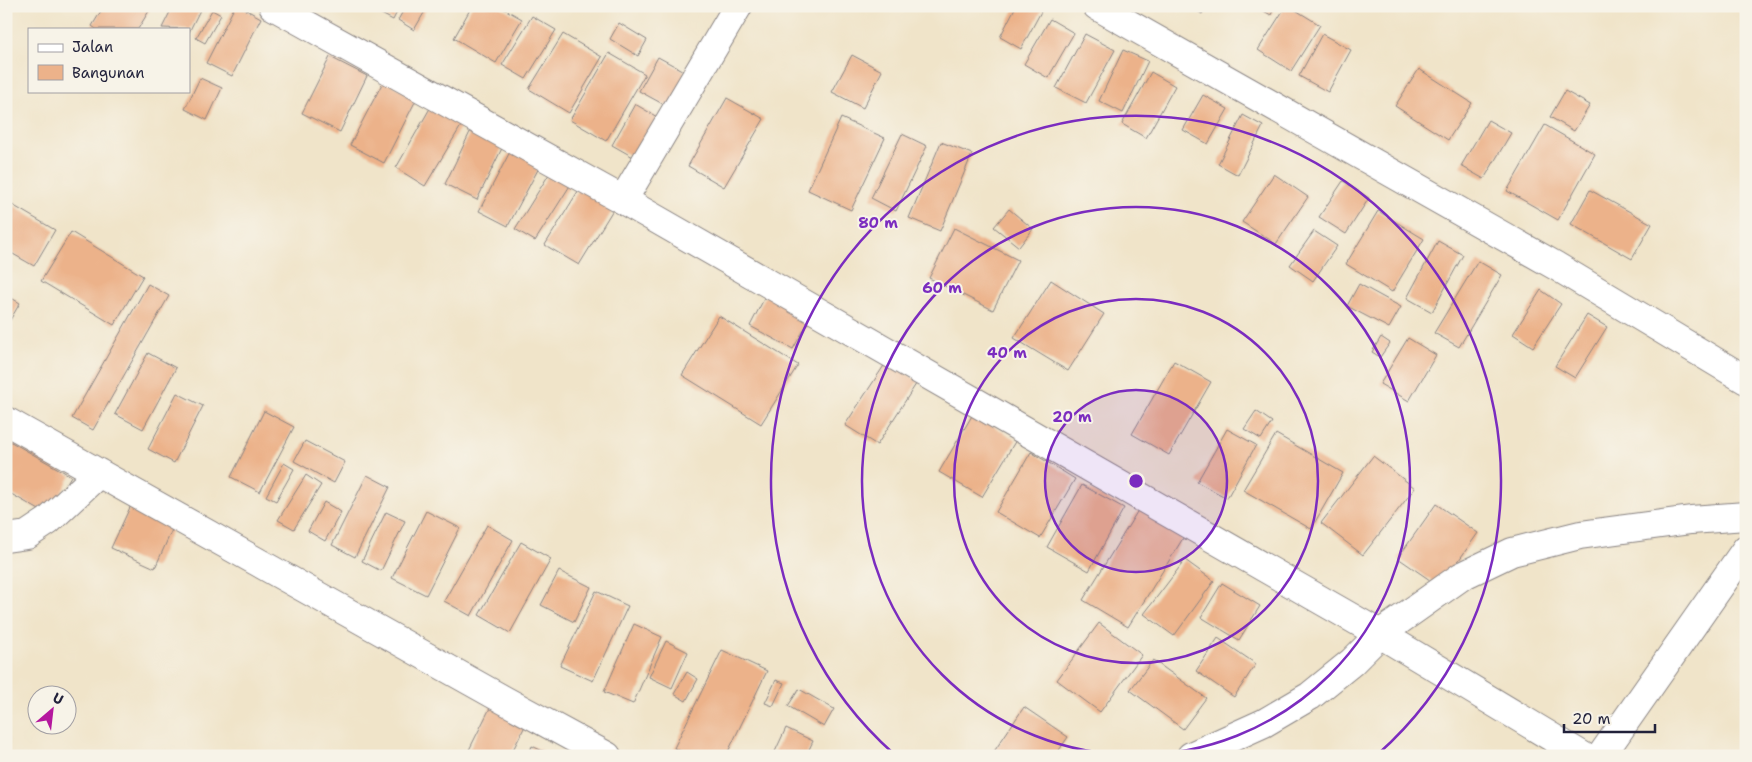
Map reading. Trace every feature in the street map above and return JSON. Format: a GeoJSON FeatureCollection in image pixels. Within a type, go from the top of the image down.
{"type":"FeatureCollection","features":[{"type":"Feature","properties":{"kind":"street"},"geometry":{"type":"LineString","coordinates":[[273,6],[623,200],[1380,634],[1583,756]]}},
{"type":"Feature","properties":{"kind":"street"},"geometry":{"type":"LineString","coordinates":[[623,200],[738,6]]}},
{"type":"Feature","properties":{"kind":"street"},"geometry":{"type":"LineString","coordinates":[[1097,6],[1556,266],[1746,380]]}},
{"type":"Feature","properties":{"kind":"street"},"geometry":{"type":"LineString","coordinates":[[6,421],[607,756]]}},
{"type":"Feature","properties":{"kind":"street"},"geometry":{"type":"LineString","coordinates":[[6,538],[27,534],[48,521],[99,473]]}},
{"type":"Feature","properties":{"kind":"street"},"geometry":{"type":"LineString","coordinates":[[1191,756],[1264,723],[1310,696],[1352,662],[1380,634],[1462,576],[1512,552],[1580,535],[1691,520],[1746,516]]}},
{"type":"Feature","properties":{"kind":"street"},"geometry":{"type":"LineString","coordinates":[[1601,756],[1746,550]]}},
{"type":"Feature","properties":{"kind":"building"},"geometry":{"type":"Polygon","coordinates":[[[104,6],[152,6],[139,28],[95,28],[92,26],[104,6]]]}},
{"type":"Feature","properties":{"kind":"building"},"geometry":{"type":"Polygon","coordinates":[[[173,6],[202,6],[190,30],[190,28],[162,28],[173,6]]]}},
{"type":"Feature","properties":{"kind":"building"},"geometry":{"type":"Polygon","coordinates":[[[235,6],[239,6],[261,18],[232,76],[206,63],[235,6]]]}},
{"type":"Feature","properties":{"kind":"building"},"geometry":{"type":"Polygon","coordinates":[[[366,6],[400,6],[393,20],[366,6]]]}},
{"type":"Feature","properties":{"kind":"building"},"geometry":{"type":"Polygon","coordinates":[[[406,6],[428,6],[414,30],[398,20],[406,6]]]}},
{"type":"Feature","properties":{"kind":"building"},"geometry":{"type":"Polygon","coordinates":[[[472,6],[499,6],[522,19],[496,63],[454,38],[472,6]]]}},
{"type":"Feature","properties":{"kind":"building"},"geometry":{"type":"Polygon","coordinates":[[[1016,6],[1044,6],[1021,49],[1000,37],[1016,6]]]}},
{"type":"Feature","properties":{"kind":"building"},"geometry":{"type":"Polygon","coordinates":[[[1190,6],[1207,6],[1202,14],[1190,6]]]}},
{"type":"Feature","properties":{"kind":"building"},"geometry":{"type":"Polygon","coordinates":[[[1264,6],[1275,6],[1271,15],[1262,10],[1264,6]]]}},
{"type":"Feature","properties":{"kind":"building"},"geometry":{"type":"Polygon","coordinates":[[[1286,6],[1320,25],[1291,71],[1258,50],[1286,6]]]}},
{"type":"Feature","properties":{"kind":"building"},"geometry":{"type":"Polygon","coordinates":[[[212,10],[221,15],[205,43],[196,38],[212,10]]]}},
{"type":"Feature","properties":{"kind":"building"},"geometry":{"type":"Polygon","coordinates":[[[532,16],[556,30],[526,79],[502,65],[532,16]]]}},
{"type":"Feature","properties":{"kind":"building"},"geometry":{"type":"Polygon","coordinates":[[[1050,19],[1074,33],[1048,78],[1024,64],[1050,19]]]}},
{"type":"Feature","properties":{"kind":"building"},"geometry":{"type":"Polygon","coordinates":[[[619,23],[647,40],[638,56],[610,39],[619,23]]]}},
{"type":"Feature","properties":{"kind":"building"},"geometry":{"type":"Polygon","coordinates":[[[563,34],[602,57],[569,113],[529,89],[563,34]]]}},
{"type":"Feature","properties":{"kind":"building"},"geometry":{"type":"Polygon","coordinates":[[[1085,34],[1115,50],[1086,103],[1056,88],[1085,34]]]}},
{"type":"Feature","properties":{"kind":"building"},"geometry":{"type":"Polygon","coordinates":[[[1322,34],[1351,50],[1328,92],[1299,76],[1322,34]]]}},
{"type":"Feature","properties":{"kind":"building"},"geometry":{"type":"Polygon","coordinates":[[[1123,50],[1148,61],[1123,113],[1099,101],[1123,50]]]}},
{"type":"Feature","properties":{"kind":"building"},"geometry":{"type":"Polygon","coordinates":[[[609,53],[645,74],[606,141],[570,120],[609,53]]]}},
{"type":"Feature","properties":{"kind":"building"},"geometry":{"type":"Polygon","coordinates":[[[852,55],[882,71],[863,108],[832,92],[852,55]]]}},
{"type":"Feature","properties":{"kind":"building"},"geometry":{"type":"Polygon","coordinates":[[[330,57],[367,76],[340,132],[302,113],[330,57]]]}},
{"type":"Feature","properties":{"kind":"building"},"geometry":{"type":"Polygon","coordinates":[[[658,57],[691,75],[672,109],[639,91],[658,57]]]}},
{"type":"Feature","properties":{"kind":"building"},"geometry":{"type":"Polygon","coordinates":[[[1419,69],[1472,103],[1448,140],[1395,106],[1419,69]]]}},
{"type":"Feature","properties":{"kind":"building"},"geometry":{"type":"Polygon","coordinates":[[[1151,72],[1175,86],[1146,138],[1122,124],[1151,72]]]}},
{"type":"Feature","properties":{"kind":"building"},"geometry":{"type":"Polygon","coordinates":[[[200,78],[222,88],[207,120],[185,109],[200,78]]]}},
{"type":"Feature","properties":{"kind":"building"},"geometry":{"type":"Polygon","coordinates":[[[384,80],[417,98],[384,163],[350,145],[384,80]]]}},
{"type":"Feature","properties":{"kind":"building"},"geometry":{"type":"Polygon","coordinates":[[[1565,91],[1590,105],[1574,131],[1550,117],[1565,91]]]}},
{"type":"Feature","properties":{"kind":"building"},"geometry":{"type":"Polygon","coordinates":[[[1203,95],[1228,109],[1208,144],[1183,130],[1203,95]]]}},
{"type":"Feature","properties":{"kind":"building"},"geometry":{"type":"Polygon","coordinates":[[[727,98],[764,119],[724,187],[688,166],[727,98]]]}},
{"type":"Feature","properties":{"kind":"building"},"geometry":{"type":"Polygon","coordinates":[[[433,103],[464,121],[425,186],[396,168],[433,103]]]}},
{"type":"Feature","properties":{"kind":"building"},"geometry":{"type":"Polygon","coordinates":[[[635,104],[664,121],[642,162],[612,145],[635,104]]]}},
{"type":"Feature","properties":{"kind":"building"},"geometry":{"type":"Polygon","coordinates":[[[1243,115],[1263,126],[1238,175],[1218,164],[1243,115]]]}},
{"type":"Feature","properties":{"kind":"building"},"geometry":{"type":"Polygon","coordinates":[[[841,118],[885,138],[851,210],[808,190],[841,118]]]}},
{"type":"Feature","properties":{"kind":"building"},"geometry":{"type":"Polygon","coordinates":[[[1488,120],[1511,133],[1484,179],[1461,166],[1488,120]]]}},
{"type":"Feature","properties":{"kind":"building"},"geometry":{"type":"Polygon","coordinates":[[[1545,125],[1595,154],[1558,220],[1507,191],[1545,125]]]}},
{"type":"Feature","properties":{"kind":"building"},"geometry":{"type":"Polygon","coordinates":[[[472,128],[504,144],[477,200],[445,184],[472,128]]]}},
{"type":"Feature","properties":{"kind":"building"},"geometry":{"type":"Polygon","coordinates":[[[902,134],[927,146],[896,211],[871,198],[902,134]]]}},
{"type":"Feature","properties":{"kind":"building"},"geometry":{"type":"Polygon","coordinates":[[[941,142],[972,154],[940,231],[909,218],[941,142]]]}},
{"type":"Feature","properties":{"kind":"building"},"geometry":{"type":"Polygon","coordinates":[[[513,146],[542,162],[508,226],[479,211],[513,146]]]}},
{"type":"Feature","properties":{"kind":"building"},"geometry":{"type":"Polygon","coordinates":[[[551,171],[571,184],[535,241],[515,229],[551,171]]]}},
{"type":"Feature","properties":{"kind":"building"},"geometry":{"type":"Polygon","coordinates":[[[1274,174],[1308,197],[1276,244],[1242,222],[1274,174]]]}},
{"type":"Feature","properties":{"kind":"building"},"geometry":{"type":"Polygon","coordinates":[[[1343,181],[1369,198],[1346,234],[1319,217],[1343,181]]]}},
{"type":"Feature","properties":{"kind":"building"},"geometry":{"type":"Polygon","coordinates":[[[580,188],[614,208],[579,265],[545,245],[580,188]]]}},
{"type":"Feature","properties":{"kind":"building"},"geometry":{"type":"Polygon","coordinates":[[[1590,190],[1652,224],[1632,259],[1571,224],[1590,190]]]}},
{"type":"Feature","properties":{"kind":"building"},"geometry":{"type":"Polygon","coordinates":[[[9,203],[55,230],[34,266],[6,250],[6,207],[9,203]]]}},
{"type":"Feature","properties":{"kind":"building"},"geometry":{"type":"Polygon","coordinates":[[[1009,209],[1033,229],[1019,247],[994,227],[1009,209]]]}},
{"type":"Feature","properties":{"kind":"building"},"geometry":{"type":"Polygon","coordinates":[[[1378,211],[1424,239],[1392,292],[1346,264],[1378,211]]]}},
{"type":"Feature","properties":{"kind":"building"},"geometry":{"type":"Polygon","coordinates":[[[954,228],[1018,260],[993,310],[929,278],[954,228]]]}},
{"type":"Feature","properties":{"kind":"building"},"geometry":{"type":"Polygon","coordinates":[[[1314,231],[1337,246],[1313,281],[1290,265],[1314,231]]]}},
{"type":"Feature","properties":{"kind":"building"},"geometry":{"type":"Polygon","coordinates":[[[71,232],[143,276],[114,325],[41,281],[71,232]]]}},
{"type":"Feature","properties":{"kind":"building"},"geometry":{"type":"Polygon","coordinates":[[[1438,241],[1463,255],[1432,312],[1407,298],[1438,241]]]}},
{"type":"Feature","properties":{"kind":"building"},"geometry":{"type":"Polygon","coordinates":[[[1478,261],[1502,275],[1459,347],[1434,333],[1478,261]]]}},
{"type":"Feature","properties":{"kind":"building"},"geometry":{"type":"Polygon","coordinates":[[[1051,280],[1104,314],[1068,371],[1014,338],[1051,280]]]}},
{"type":"Feature","properties":{"kind":"building"},"geometry":{"type":"Polygon","coordinates":[[[148,284],[169,296],[93,430],[72,418],[148,284]]]}},
{"type":"Feature","properties":{"kind":"building"},"geometry":{"type":"Polygon","coordinates":[[[1359,284],[1401,307],[1389,328],[1347,306],[1359,284]]]}},
{"type":"Feature","properties":{"kind":"building"},"geometry":{"type":"Polygon","coordinates":[[[1541,290],[1561,304],[1533,347],[1513,334],[1541,290]]]}},
{"type":"Feature","properties":{"kind":"building"},"geometry":{"type":"Polygon","coordinates":[[[6,295],[20,303],[6,327],[6,295]]]}},
{"type":"Feature","properties":{"kind":"building"},"geometry":{"type":"Polygon","coordinates":[[[766,295],[810,319],[793,349],[750,326],[766,295]]]}},
{"type":"Feature","properties":{"kind":"building"},"geometry":{"type":"Polygon","coordinates":[[[1587,315],[1607,327],[1575,378],[1555,366],[1587,315]]]}},
{"type":"Feature","properties":{"kind":"building"},"geometry":{"type":"Polygon","coordinates":[[[719,316],[798,365],[761,424],[682,375],[719,316]]]}},
{"type":"Feature","properties":{"kind":"building"},"geometry":{"type":"Polygon","coordinates":[[[1381,337],[1390,343],[1380,357],[1372,352],[1381,337]]]}},
{"type":"Feature","properties":{"kind":"building"},"geometry":{"type":"Polygon","coordinates":[[[1408,338],[1436,355],[1409,401],[1380,384],[1408,338]]]}},
{"type":"Feature","properties":{"kind":"building"},"geometry":{"type":"Polygon","coordinates":[[[148,353],[176,368],[143,429],[115,414],[148,353]]]}},
{"type":"Feature","properties":{"kind":"building"},"geometry":{"type":"Polygon","coordinates":[[[887,361],[918,381],[877,445],[845,425],[887,361]]]}},
{"type":"Feature","properties":{"kind":"building"},"geometry":{"type":"Polygon","coordinates":[[[1174,361],[1211,382],[1169,455],[1132,434],[1174,361]]]}},
{"type":"Feature","properties":{"kind":"building"},"geometry":{"type":"Polygon","coordinates":[[[177,393],[203,406],[174,463],[148,449],[177,393]]]}},
{"type":"Feature","properties":{"kind":"building"},"geometry":{"type":"Polygon","coordinates":[[[264,411],[294,427],[260,492],[231,477],[264,411]]]}},
{"type":"Feature","properties":{"kind":"building"},"geometry":{"type":"Polygon","coordinates":[[[1256,411],[1272,422],[1261,439],[1244,429],[1256,411]]]}},
{"type":"Feature","properties":{"kind":"building"},"geometry":{"type":"Polygon","coordinates":[[[973,414],[1016,440],[982,497],[939,472],[973,414]]]}},
{"type":"Feature","properties":{"kind":"building"},"geometry":{"type":"Polygon","coordinates":[[[1227,429],[1256,445],[1227,498],[1197,482],[1227,429]]]}},
{"type":"Feature","properties":{"kind":"building"},"geometry":{"type":"Polygon","coordinates":[[[1276,434],[1343,473],[1311,529],[1243,490],[1276,434]]]}},
{"type":"Feature","properties":{"kind":"building"},"geometry":{"type":"Polygon","coordinates":[[[6,439],[71,476],[48,515],[6,491],[6,439]]]}},
{"type":"Feature","properties":{"kind":"building"},"geometry":{"type":"Polygon","coordinates":[[[305,441],[345,462],[334,483],[294,461],[305,441]]]}},
{"type":"Feature","properties":{"kind":"building"},"geometry":{"type":"Polygon","coordinates":[[[1031,452],[1075,479],[1040,538],[996,512],[1031,452]]]}},
{"type":"Feature","properties":{"kind":"building"},"geometry":{"type":"Polygon","coordinates":[[[1373,456],[1415,488],[1363,555],[1321,523],[1373,456]]]}},
{"type":"Feature","properties":{"kind":"building"},"geometry":{"type":"Polygon","coordinates":[[[284,463],[294,469],[276,501],[266,496],[284,463]]]}},
{"type":"Feature","properties":{"kind":"building"},"geometry":{"type":"Polygon","coordinates":[[[306,475],[321,485],[294,529],[278,520],[306,475]]]}},
{"type":"Feature","properties":{"kind":"building"},"geometry":{"type":"Polygon","coordinates":[[[367,475],[390,487],[355,557],[332,545],[367,475]]]}},
{"type":"Feature","properties":{"kind":"building"},"geometry":{"type":"Polygon","coordinates":[[[1082,485],[1124,508],[1089,571],[1047,547],[1082,485]]]}},
{"type":"Feature","properties":{"kind":"building"},"geometry":{"type":"Polygon","coordinates":[[[324,502],[341,512],[325,541],[308,531],[324,502]]]}},
{"type":"Feature","properties":{"kind":"building"},"geometry":{"type":"Polygon","coordinates":[[[132,503],[175,523],[155,568],[111,548],[132,503]]]}},
{"type":"Feature","properties":{"kind":"building"},"geometry":{"type":"Polygon","coordinates":[[[1436,504],[1478,533],[1440,587],[1398,558],[1436,504]]]}},
{"type":"Feature","properties":{"kind":"building"},"geometry":{"type":"Polygon","coordinates":[[[1140,507],[1185,535],[1128,627],[1083,600],[1140,507]]]}},
{"type":"Feature","properties":{"kind":"building"},"geometry":{"type":"Polygon","coordinates":[[[426,511],[460,528],[426,595],[392,578],[426,511]]]}},
{"type":"Feature","properties":{"kind":"building"},"geometry":{"type":"Polygon","coordinates":[[[386,512],[405,521],[381,571],[362,561],[386,512]]]}},
{"type":"Feature","properties":{"kind":"building"},"geometry":{"type":"Polygon","coordinates":[[[487,525],[513,540],[471,616],[444,601],[487,525]]]}},
{"type":"Feature","properties":{"kind":"building"},"geometry":{"type":"Polygon","coordinates":[[[521,542],[551,559],[510,633],[479,615],[521,542]]]}},
{"type":"Feature","properties":{"kind":"building"},"geometry":{"type":"Polygon","coordinates":[[[1185,560],[1214,581],[1174,636],[1144,614],[1185,560]]]}},
{"type":"Feature","properties":{"kind":"building"},"geometry":{"type":"Polygon","coordinates":[[[559,571],[591,587],[574,622],[541,605],[559,571]]]}},
{"type":"Feature","properties":{"kind":"building"},"geometry":{"type":"Polygon","coordinates":[[[1222,583],[1260,606],[1239,640],[1201,617],[1222,583]]]}},
{"type":"Feature","properties":{"kind":"building"},"geometry":{"type":"Polygon","coordinates":[[[596,591],[628,606],[593,681],[560,666],[596,591]]]}},
{"type":"Feature","properties":{"kind":"building"},"geometry":{"type":"Polygon","coordinates":[[[1099,623],[1142,655],[1100,712],[1057,680],[1099,623]]]}},
{"type":"Feature","properties":{"kind":"building"},"geometry":{"type":"Polygon","coordinates":[[[634,624],[662,637],[633,704],[604,692],[634,624]]]}},
{"type":"Feature","properties":{"kind":"building"},"geometry":{"type":"Polygon","coordinates":[[[1218,638],[1256,664],[1234,697],[1196,671],[1218,638]]]}},
{"type":"Feature","properties":{"kind":"building"},"geometry":{"type":"Polygon","coordinates":[[[666,641],[688,652],[672,688],[649,677],[666,641]]]}},
{"type":"Feature","properties":{"kind":"building"},"geometry":{"type":"Polygon","coordinates":[[[722,650],[767,671],[726,756],[691,756],[674,748],[722,650]]]}},
{"type":"Feature","properties":{"kind":"building"},"geometry":{"type":"Polygon","coordinates":[[[1153,660],[1206,698],[1183,729],[1130,690],[1153,660]]]}},
{"type":"Feature","properties":{"kind":"building"},"geometry":{"type":"Polygon","coordinates":[[[687,672],[698,679],[686,701],[674,694],[687,672]]]}},
{"type":"Feature","properties":{"kind":"building"},"geometry":{"type":"Polygon","coordinates":[[[776,680],[784,683],[773,706],[765,703],[776,680]]]}},
{"type":"Feature","properties":{"kind":"building"},"geometry":{"type":"Polygon","coordinates":[[[799,689],[834,709],[824,727],[788,706],[799,689]]]}},
{"type":"Feature","properties":{"kind":"building"},"geometry":{"type":"Polygon","coordinates":[[[493,702],[528,720],[510,756],[480,756],[469,750],[493,702]]]}},
{"type":"Feature","properties":{"kind":"building"},"geometry":{"type":"Polygon","coordinates":[[[1024,707],[1068,737],[1055,756],[991,756],[1024,707]]]}},
{"type":"Feature","properties":{"kind":"building"},"geometry":{"type":"Polygon","coordinates":[[[786,728],[813,741],[806,756],[773,756],[786,728]]]}},
{"type":"Feature","properties":{"kind":"building"},"geometry":{"type":"Polygon","coordinates":[[[532,746],[553,756],[528,756],[532,746]]]}}]}
